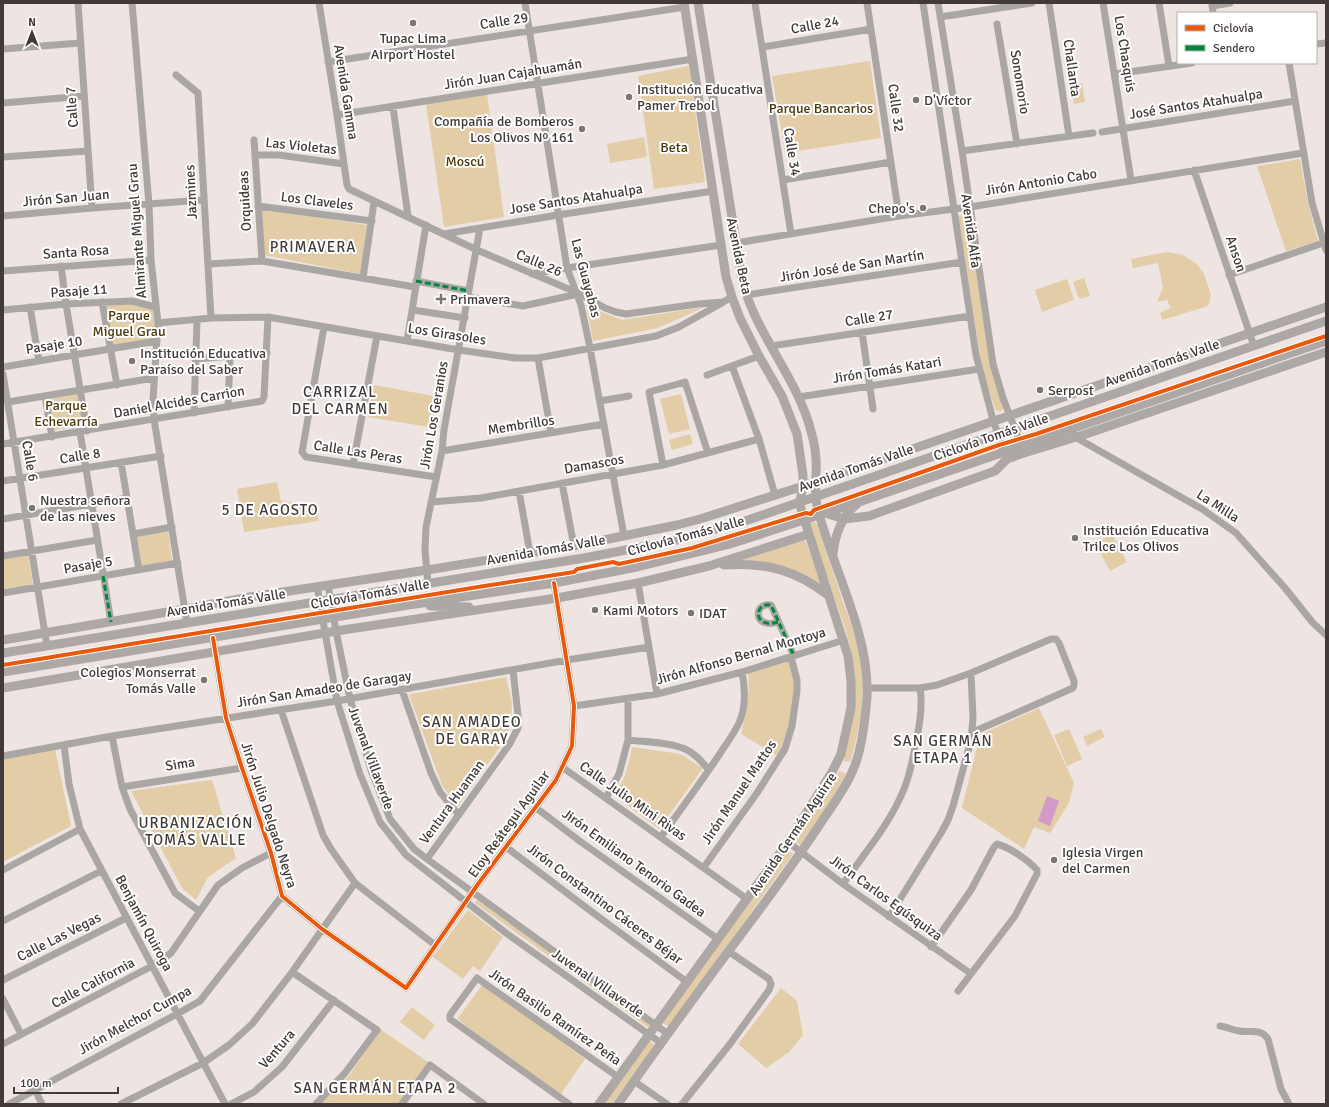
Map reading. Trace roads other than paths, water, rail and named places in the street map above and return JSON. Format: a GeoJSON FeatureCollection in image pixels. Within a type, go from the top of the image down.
{"type":"FeatureCollection","features":[{"type":"Feature","properties":{"kind":"main road","name":"Avenida Beta"},"geometry":{"type":"LineString","coordinates":[[698,3],[739,266],[750,307],[799,397],[807,417],[814,443],[816,463],[815,496]]}},
{"type":"Feature","properties":{"kind":"main road","name":"Avenida Beta"},"geometry":{"type":"LineString","coordinates":[[685,5],[720,245],[732,297],[740,318],[759,356],[782,396],[797,434],[802,461],[803,486],[800,501]]}},
{"type":"Feature","properties":{"kind":"main road"},"geometry":{"type":"LineString","coordinates":[[702,121],[716,118]]}},
{"type":"Feature","properties":{"kind":"main road","name":"Avenida Tomás Valle"},"geometry":{"type":"LineString","coordinates":[[3,640],[185,610],[328,584],[427,570],[574,546],[648,532],[700,519],[816,482],[993,420],[1326,308]]}},
{"type":"Feature","properties":{"kind":"main road","name":"Avenida Tomás Valle"},"geometry":{"type":"LineString","coordinates":[[3,653],[584,558],[673,541],[745,521],[1326,322]]}},
{"type":"Feature","properties":{"kind":"main road"},"geometry":{"type":"LineString","coordinates":[[1073,433],[1179,391],[1326,341]]}},
{"type":"Feature","properties":{"kind":"main road"},"geometry":{"type":"LineString","coordinates":[[3,672],[402,606],[554,583],[637,567],[730,544],[940,475],[1241,381],[1326,352]]}},
{"type":"Feature","properties":{"kind":"main road"},"geometry":{"type":"LineString","coordinates":[[1232,354],[1241,381]]}},
{"type":"Feature","properties":{"kind":"main road"},"geometry":{"type":"LineString","coordinates":[[1173,374],[1179,391]]}},
{"type":"Feature","properties":{"kind":"main road"},"geometry":{"type":"LineString","coordinates":[[822,514],[844,519],[869,516],[995,471],[1006,455]]}},
{"type":"Feature","properties":{"kind":"main road"},"geometry":{"type":"LineString","coordinates":[[940,475],[946,489]]}},
{"type":"Feature","properties":{"kind":"main road","name":"Avenida Germán Aguirre"},"geometry":{"type":"LineString","coordinates":[[618,1104],[728,951],[801,853],[840,795],[853,770],[861,742],[865,715],[867,688],[865,664],[859,636],[832,555],[822,514],[815,496]]}},
{"type":"Feature","properties":{"kind":"main road","name":"Avenida Germán Aguirre"},"geometry":{"type":"LineString","coordinates":[[599,1104],[648,1034],[788,842],[842,754],[851,708],[850,669],[844,640],[804,520],[800,501]]}},
{"type":"Feature","properties":{"kind":"main road"},"geometry":{"type":"LineString","coordinates":[[832,555],[836,536],[844,519],[859,502]]}},
{"type":"Feature","properties":{"kind":"main road"},"geometry":{"type":"LineString","coordinates":[[3,688],[336,631],[557,598],[638,583],[709,566],[809,534]]}},
{"type":"Feature","properties":{"kind":"main road"},"geometry":{"type":"LineString","coordinates":[[709,566],[729,564],[761,565],[787,571],[815,584],[829,596]]}},
{"type":"Feature","properties":{"kind":"main road"},"geometry":{"type":"LineString","coordinates":[[250,597],[253,612]]}},
{"type":"Feature","properties":{"kind":"main road"},"geometry":{"type":"LineString","coordinates":[[402,606],[496,607]]}},
{"type":"Feature","properties":{"kind":"main road"},"geometry":{"type":"LineString","coordinates":[[264,629],[284,640]]}},
{"type":"Feature","properties":{"kind":"main road"},"geometry":{"type":"LineString","coordinates":[[837,763],[853,770]]}},
{"type":"Feature","properties":{"kind":"street","name":"Calle 7"},"geometry":{"type":"LineString","coordinates":[[78,3],[92,208]]}},
{"type":"Feature","properties":{"kind":"street","name":"Almirante Miguel Grau"},"geometry":{"type":"LineString","coordinates":[[132,3],[149,204],[151,260],[155,307],[158,323],[153,400],[154,419],[187,623]]}},
{"type":"Feature","properties":{"kind":"street","name":"Avenida Gamma"},"geometry":{"type":"LineString","coordinates":[[319,3],[347,185]]}},
{"type":"Feature","properties":{"kind":"street","name":"Las Guayabas"},"geometry":{"type":"LineString","coordinates":[[525,3],[567,268],[578,294],[590,348],[624,536]]}},
{"type":"Feature","properties":{"kind":"street","name":"Calle 34"},"geometry":{"type":"LineString","coordinates":[[756,3],[791,234]]}},
{"type":"Feature","properties":{"kind":"street","name":"Calle 32"},"geometry":{"type":"LineString","coordinates":[[867,3],[899,216]]}},
{"type":"Feature","properties":{"kind":"street","name":"Avenida Alfa"},"geometry":{"type":"LineString","coordinates":[[923,3],[979,369],[993,420],[1006,455]]}},
{"type":"Feature","properties":{"kind":"street","name":"Avenida Alfa"},"geometry":{"type":"LineString","coordinates":[[938,3],[962,152],[993,364],[1003,398],[1022,449]]}},
{"type":"Feature","properties":{"kind":"street"},"geometry":{"type":"LineString","coordinates":[[940,17],[1032,3]]}},
{"type":"Feature","properties":{"kind":"street","name":"Challanta"},"geometry":{"type":"LineString","coordinates":[[1049,3],[1069,136]]}},
{"type":"Feature","properties":{"kind":"street","name":"Los Chasquis"},"geometry":{"type":"LineString","coordinates":[[1103,3],[1131,180]]}},
{"type":"Feature","properties":{"kind":"street"},"geometry":{"type":"LineString","coordinates":[[1159,3],[1169,66]]}},
{"type":"Feature","properties":{"kind":"street"},"geometry":{"type":"LineString","coordinates":[[1213,7],[1230,3]]}},
{"type":"Feature","properties":{"kind":"street","name":"Calle 29"},"geometry":{"type":"LineString","coordinates":[[328,62],[685,5]]}},
{"type":"Feature","properties":{"kind":"street","name":"Sonomorio"},"geometry":{"type":"LineString","coordinates":[[997,24],[1017,144]]}},
{"type":"Feature","properties":{"kind":"street","name":"Calle 24"},"geometry":{"type":"LineString","coordinates":[[763,47],[871,29]]}},
{"type":"Feature","properties":{"kind":"street"},"geometry":{"type":"LineString","coordinates":[[3,49],[80,43]]}},
{"type":"Feature","properties":{"kind":"street","name":"Jirón Juan Cajahuamán"},"geometry":{"type":"LineString","coordinates":[[337,115],[692,59]]}},
{"type":"Feature","properties":{"kind":"street"},"geometry":{"type":"LineString","coordinates":[[1115,74],[1184,64]]}},
{"type":"Feature","properties":{"kind":"street"},"geometry":{"type":"LineString","coordinates":[[1229,275],[1325,245],[1315,215],[1288,64]]}},
{"type":"Feature","properties":{"kind":"street","name":"Jazmines"},"geometry":{"type":"LineString","coordinates":[[176,75],[198,92],[212,318]]}},
{"type":"Feature","properties":{"kind":"street"},"geometry":{"type":"LineString","coordinates":[[3,103],[84,96]]}},
{"type":"Feature","properties":{"kind":"street","name":"José Santos Atahualpa"},"geometry":{"type":"LineString","coordinates":[[1102,132],[1295,101]]}},
{"type":"Feature","properties":{"kind":"street"},"geometry":{"type":"LineString","coordinates":[[392,107],[408,216]]}},
{"type":"Feature","properties":{"kind":"street"},"geometry":{"type":"LineString","coordinates":[[962,152],[1093,133]]}},
{"type":"Feature","properties":{"kind":"street","name":"Orquideas"},"geometry":{"type":"LineString","coordinates":[[254,140],[262,261]]}},
{"type":"Feature","properties":{"kind":"street"},"geometry":{"type":"LineString","coordinates":[[3,157],[88,151]]}},
{"type":"Feature","properties":{"kind":"street","name":"Jirón Antonio Cabo"},"geometry":{"type":"LineString","coordinates":[[736,242],[899,216],[970,207],[1303,153]]}},
{"type":"Feature","properties":{"kind":"street","name":"Las Violetas"},"geometry":{"type":"LineString","coordinates":[[255,155],[279,155],[344,164]]}},
{"type":"Feature","properties":{"kind":"street"},"geometry":{"type":"LineString","coordinates":[[783,180],[891,162]]}},
{"type":"Feature","properties":{"kind":"street","name":"Anson"},"geometry":{"type":"LineString","coordinates":[[1194,170],[1254,346]]}},
{"type":"Feature","properties":{"kind":"street","name":"Calle 26"},"geometry":{"type":"LineString","coordinates":[[347,185],[349,189],[374,202],[408,216],[477,250],[616,312],[626,314],[724,302],[732,297]]}},
{"type":"Feature","properties":{"kind":"street","name":"Jose Santos Atahualpa"},"geometry":{"type":"LineString","coordinates":[[444,234],[713,191]]}},
{"type":"Feature","properties":{"kind":"street","name":"Jirón San Juan"},"geometry":{"type":"LineString","coordinates":[[3,216],[204,200]]}},
{"type":"Feature","properties":{"kind":"street"},"geometry":{"type":"LineString","coordinates":[[363,278],[374,202]]}},
{"type":"Feature","properties":{"kind":"street","name":"Los Claveles"},"geometry":{"type":"LineString","coordinates":[[258,206],[372,221]]}},
{"type":"Feature","properties":{"kind":"street"},"geometry":{"type":"LineString","coordinates":[[407,341],[426,225]]}},
{"type":"Feature","properties":{"kind":"street","name":"Jirón Los Geranios"},"geometry":{"type":"LineString","coordinates":[[428,584],[425,540],[431,502],[442,451],[446,417],[480,228]]}},
{"type":"Feature","properties":{"kind":"street"},"geometry":{"type":"LineString","coordinates":[[532,274],[720,245]]}},
{"type":"Feature","properties":{"kind":"street","name":"Santa Rosa"},"geometry":{"type":"LineString","coordinates":[[3,271],[151,260]]}},
{"type":"Feature","properties":{"kind":"street"},"geometry":{"type":"LineString","coordinates":[[209,264],[262,261],[363,278],[416,284],[523,306],[578,294]]}},
{"type":"Feature","properties":{"kind":"street","name":"Jirón José de San Martín"},"geometry":{"type":"LineString","coordinates":[[746,295],[962,262]]}},
{"type":"Feature","properties":{"kind":"street"},"geometry":{"type":"LineString","coordinates":[[61,266],[80,390],[85,468],[111,622]]}},
{"type":"Feature","properties":{"kind":"street","name":"Pasaje 11"},"geometry":{"type":"LineString","coordinates":[[3,310],[66,304],[132,301],[155,307]]}},
{"type":"Feature","properties":{"kind":"street"},"geometry":{"type":"LineString","coordinates":[[102,302],[116,385]]}},
{"type":"Feature","properties":{"kind":"street","name":"Los Girasoles"},"geometry":{"type":"LineString","coordinates":[[158,323],[212,318],[268,317],[459,350],[515,358],[538,358],[667,332],[705,314],[724,302]]}},
{"type":"Feature","properties":{"kind":"street"},"geometry":{"type":"LineString","coordinates":[[30,307],[39,360]]}},
{"type":"Feature","properties":{"kind":"street"},"geometry":{"type":"LineString","coordinates":[[412,310],[465,318]]}},
{"type":"Feature","properties":{"kind":"street","name":"Calle 27"},"geometry":{"type":"LineString","coordinates":[[771,346],[970,316]]}},
{"type":"Feature","properties":{"kind":"street"},"geometry":{"type":"LineString","coordinates":[[195,359],[267,353],[268,317]]}},
{"type":"Feature","properties":{"kind":"street"},"geometry":{"type":"LineString","coordinates":[[194,413],[197,320]]}},
{"type":"Feature","properties":{"kind":"street","name":"Calle Las Peras"},"geometry":{"type":"LineString","coordinates":[[324,326],[302,452],[306,457],[436,477]]}},
{"type":"Feature","properties":{"kind":"street"},"geometry":{"type":"LineString","coordinates":[[862,332],[873,409]]}},
{"type":"Feature","properties":{"kind":"street"},"geometry":{"type":"LineString","coordinates":[[353,464],[377,336]]}},
{"type":"Feature","properties":{"kind":"street","name":"Pasaje 10"},"geometry":{"type":"LineString","coordinates":[[3,367],[156,341]]}},
{"type":"Feature","properties":{"kind":"street","name":"Daniel Alcides Carrion"},"geometry":{"type":"LineString","coordinates":[[3,444],[83,432],[262,401],[264,400],[267,353]]}},
{"type":"Feature","properties":{"kind":"street"},"geometry":{"type":"LineString","coordinates":[[707,375],[759,356]]}},
{"type":"Feature","properties":{"kind":"street"},"geometry":{"type":"LineString","coordinates":[[228,407],[230,357]]}},
{"type":"Feature","properties":{"kind":"street"},"geometry":{"type":"LineString","coordinates":[[538,358],[551,433]]}},
{"type":"Feature","properties":{"kind":"street"},"geometry":{"type":"LineString","coordinates":[[732,366],[759,439],[775,495]]}},
{"type":"Feature","properties":{"kind":"street","name":"Jirón Tomás Katari"},"geometry":{"type":"LineString","coordinates":[[799,397],[979,369]]}},
{"type":"Feature","properties":{"kind":"street","name":"Calle 6"},"geometry":{"type":"LineString","coordinates":[[3,374],[47,646]]}},
{"type":"Feature","properties":{"kind":"street"},"geometry":{"type":"LineString","coordinates":[[8,402],[154,378]]}},
{"type":"Feature","properties":{"kind":"street"},"geometry":{"type":"LineString","coordinates":[[664,465],[649,392],[685,382],[708,453]]}},
{"type":"Feature","properties":{"kind":"street"},"geometry":{"type":"LineString","coordinates":[[44,396],[52,437]]}},
{"type":"Feature","properties":{"kind":"street"},"geometry":{"type":"LineString","coordinates":[[600,401],[629,396]]}},
{"type":"Feature","properties":{"kind":"street","name":"Membrillos"},"geometry":{"type":"LineString","coordinates":[[442,451],[604,424]]}},
{"type":"Feature","properties":{"kind":"street","name":"La Milla"},"geometry":{"type":"LineString","coordinates":[[1073,433],[1202,509],[1236,533],[1285,588],[1313,623],[1326,635]]}},
{"type":"Feature","properties":{"kind":"street","name":"Damascos"},"geometry":{"type":"LineString","coordinates":[[431,502],[461,500],[519,491],[664,465],[759,439]]}},
{"type":"Feature","properties":{"kind":"street","name":"Calle 8"},"geometry":{"type":"LineString","coordinates":[[3,481],[161,456]]}},
{"type":"Feature","properties":{"kind":"street"},"geometry":{"type":"LineString","coordinates":[[122,462],[139,570]]}},
{"type":"Feature","properties":{"kind":"street"},"geometry":{"type":"LineString","coordinates":[[562,483],[574,546]]}},
{"type":"Feature","properties":{"kind":"street"},"geometry":{"type":"LineString","coordinates":[[519,491],[530,553]]}},
{"type":"Feature","properties":{"kind":"street"},"geometry":{"type":"LineString","coordinates":[[3,519],[127,498]]}},
{"type":"Feature","properties":{"kind":"street"},"geometry":{"type":"LineString","coordinates":[[133,534],[172,527]]}},
{"type":"Feature","properties":{"kind":"street"},"geometry":{"type":"LineString","coordinates":[[3,556],[97,540]]}},
{"type":"Feature","properties":{"kind":"street","name":"Pasaje 5"},"geometry":{"type":"LineString","coordinates":[[3,593],[178,563]]}},
{"type":"Feature","properties":{"kind":"street","name":"Eloy Reátegui Aguilar"},"geometry":{"type":"LineString","coordinates":[[406,988],[466,902],[556,780],[572,746],[574,706],[554,583]]}},
{"type":"Feature","properties":{"kind":"street"},"geometry":{"type":"LineString","coordinates":[[638,583],[657,694]]}},
{"type":"Feature","properties":{"kind":"street","name":"Juvenal Villaverde"},"geometry":{"type":"LineString","coordinates":[[328,584],[350,699],[371,770],[390,818],[414,849],[668,1034]]}},
{"type":"Feature","properties":{"kind":"street","name":"Juvenal Villaverde"},"geometry":{"type":"LineString","coordinates":[[318,586],[338,701],[360,774],[380,822],[406,855],[506,933],[661,1043]]}},
{"type":"Feature","properties":{"kind":"street","name":"Jirón Manuel Mattos"},"geometry":{"type":"LineString","coordinates":[[704,867],[757,793],[785,749],[792,726],[797,680],[792,657],[778,622]]}},
{"type":"Feature","properties":{"kind":"street","name":"Jirón Julio Delgado Neyra"},"geometry":{"type":"LineString","coordinates":[[213,638],[226,718],[272,853],[282,896],[322,929],[406,988]]}},
{"type":"Feature","properties":{"kind":"street"},"geometry":{"type":"LineString","coordinates":[[867,688],[920,688],[937,685],[971,673],[1051,639],[1056,639],[1074,681],[1073,688],[973,732]]}},
{"type":"Feature","properties":{"kind":"street","name":"Jirón Alfonso Bernal Montoya"},"geometry":{"type":"LineString","coordinates":[[574,706],[657,694],[742,672],[844,640]]}},
{"type":"Feature","properties":{"kind":"street","name":"Jirón San Amadeo de Garagay"},"geometry":{"type":"LineString","coordinates":[[5,755],[112,736],[350,699],[567,660],[649,647]]}},
{"type":"Feature","properties":{"kind":"street","name":"Ventura Huaman"},"geometry":{"type":"LineString","coordinates":[[427,859],[509,745],[518,728],[514,670]]}},
{"type":"Feature","properties":{"kind":"street"},"geometry":{"type":"LineString","coordinates":[[661,837],[736,730],[742,716],[744,701],[745,689],[742,672]]}},
{"type":"Feature","properties":{"kind":"street"},"geometry":{"type":"LineString","coordinates":[[889,917],[948,820],[953,806],[973,732],[971,673]]}},
{"type":"Feature","properties":{"kind":"street"},"geometry":{"type":"LineString","coordinates":[[843,884],[872,845],[893,811],[904,789],[918,732],[922,699],[920,688]]}},
{"type":"Feature","properties":{"kind":"street"},"geometry":{"type":"LineString","coordinates":[[402,690],[430,773],[440,792],[459,815]]}},
{"type":"Feature","properties":{"kind":"street"},"geometry":{"type":"LineString","coordinates":[[606,798],[619,774],[628,740],[628,699]]}},
{"type":"Feature","properties":{"kind":"street"},"geometry":{"type":"LineString","coordinates":[[280,710],[323,834],[355,883],[436,945]]}},
{"type":"Feature","properties":{"kind":"street"},"geometry":{"type":"LineString","coordinates":[[112,736],[122,787],[130,809],[175,893],[199,911]]}},
{"type":"Feature","properties":{"kind":"street"},"geometry":{"type":"LineString","coordinates":[[628,740],[686,749],[700,759],[709,770]]}},
{"type":"Feature","properties":{"kind":"street","name":"Benjamín Quiroga"},"geometry":{"type":"LineString","coordinates":[[64,745],[69,784],[80,829],[225,1104]]}},
{"type":"Feature","properties":{"kind":"street","name":"Calle Julio Mini Rivas"},"geometry":{"type":"LineString","coordinates":[[562,767],[747,899]]}},
{"type":"Feature","properties":{"kind":"street","name":"Sima"},"geometry":{"type":"LineString","coordinates":[[122,787],[242,768]]}},
{"type":"Feature","properties":{"kind":"street","name":"Jirón Emiliano Tenorio Gadea"},"geometry":{"type":"LineString","coordinates":[[535,807],[581,842],[718,939]]}},
{"type":"Feature","properties":{"kind":"street"},"geometry":{"type":"LineString","coordinates":[[3,870],[80,829]]}},
{"type":"Feature","properties":{"kind":"street","name":"Jirón Carlos Egúsquiza"},"geometry":{"type":"LineString","coordinates":[[788,842],[843,884],[970,973]]}},
{"type":"Feature","properties":{"kind":"street"},"geometry":{"type":"LineString","coordinates":[[931,947],[971,890],[994,847],[998,844],[1003,845],[1014,852],[1037,870],[1037,874],[1015,916],[970,973],[958,991]]}},
{"type":"Feature","properties":{"kind":"street","name":"Jirón Constantino Cáceres Béjar"},"geometry":{"type":"LineString","coordinates":[[506,847],[687,982]]}},
{"type":"Feature","properties":{"kind":"street","name":"Calle California"},"geometry":{"type":"LineString","coordinates":[[3,1044],[152,966],[170,952],[218,885],[242,868],[272,853]]}},
{"type":"Feature","properties":{"kind":"street"},"geometry":{"type":"LineString","coordinates":[[3,921],[102,871]]}},
{"type":"Feature","properties":{"kind":"street"},"geometry":{"type":"LineString","coordinates":[[121,1104],[203,1063],[229,1045],[252,1024],[292,972],[355,883]]}},
{"type":"Feature","properties":{"kind":"street","name":"Jirón Melchor Cumpa"},"geometry":{"type":"LineString","coordinates":[[9,1104],[200,1001],[282,896]]}},
{"type":"Feature","properties":{"kind":"street","name":"Calle Las Vegas"},"geometry":{"type":"LineString","coordinates":[[3,980],[126,918]]}},
{"type":"Feature","properties":{"kind":"street"},"geometry":{"type":"LineString","coordinates":[[682,1104],[730,1044],[761,1002],[771,984],[769,979],[728,951]]}},
{"type":"Feature","properties":{"kind":"street"},"geometry":{"type":"LineString","coordinates":[[292,972],[377,1030],[345,1073],[316,1104]]}},
{"type":"Feature","properties":{"kind":"street","name":"Jirón Basilio Ramírez Peña"},"geometry":{"type":"LineString","coordinates":[[569,1104],[450,1019],[450,1016],[476,978],[618,1077]]}},
{"type":"Feature","properties":{"kind":"street"},"geometry":{"type":"LineString","coordinates":[[3,999],[21,1034]]}},
{"type":"Feature","properties":{"kind":"street","name":"Ventura"},"geometry":{"type":"LineString","coordinates":[[231,1104],[254,1092],[282,1067],[334,1000]]}},
{"type":"Feature","properties":{"kind":"street"},"geometry":{"type":"LineString","coordinates":[[1220,1026],[1239,1031],[1261,1032],[1266,1035],[1281,1089],[1289,1104]]}},
{"type":"Feature","properties":{"kind":"street"},"geometry":{"type":"LineString","coordinates":[[402,1104],[430,1065],[484,1104]]}},
{"type":"Feature","properties":{"kind":"street"},"geometry":{"type":"LineString","coordinates":[[634,1081],[667,1104]]}},
{"type":"Feature","properties":{"kind":"street"},"geometry":{"type":"LineString","coordinates":[[35,1090],[42,1104]]}},
{"type":"Feature","properties":{"kind":"place","name":"Tupac Lima Airport Hostel"},"geometry":{"type":"Point","coordinates":[413,23]}},
{"type":"Feature","properties":{"kind":"place","name":"Institución Educativa Pamer Trebol"},"geometry":{"type":"Point","coordinates":[629,97]}},
{"type":"Feature","properties":{"kind":"place","name":"D'Víctor"},"geometry":{"type":"Point","coordinates":[916,100]}},
{"type":"Feature","properties":{"kind":"place","name":"Compañía de Bomberos Los Olivos Nº 161"},"geometry":{"type":"Point","coordinates":[582,129]}},
{"type":"Feature","properties":{"kind":"place","name":"Chepo's"},"geometry":{"type":"Point","coordinates":[923,208]}},
{"type":"Feature","properties":{"kind":"place","name":"Primavera"},"geometry":{"type":"Point","coordinates":[441,299]}},
{"type":"Feature","properties":{"kind":"place","name":"Institución Educativa Paraíso del Saber"},"geometry":{"type":"Point","coordinates":[132,361]}},
{"type":"Feature","properties":{"kind":"place","name":"Serpost"},"geometry":{"type":"Point","coordinates":[1040,390]}},
{"type":"Feature","properties":{"kind":"place","name":"Nuestra señora de las nieves"},"geometry":{"type":"Point","coordinates":[32,508]}},
{"type":"Feature","properties":{"kind":"place","name":"Institución Educativa Trilce Los Olivos"},"geometry":{"type":"Point","coordinates":[1075,538]}},
{"type":"Feature","properties":{"kind":"place","name":"Kami Motors"},"geometry":{"type":"Point","coordinates":[595,610]}},
{"type":"Feature","properties":{"kind":"place","name":"IDAT"},"geometry":{"type":"Point","coordinates":[691,613]}},
{"type":"Feature","properties":{"kind":"place","name":"Colegios Monserrat Tomás Valle"},"geometry":{"type":"Point","coordinates":[204,680]}},
{"type":"Feature","properties":{"kind":"place","name":"Iglesia Virgen del Carmen"},"geometry":{"type":"Point","coordinates":[1054,860]}},
{"type":"Feature","properties":{"kind":"district","name":"PRIMAVERA"},"geometry":{"type":"Point","coordinates":[313,247]}},
{"type":"Feature","properties":{"kind":"district","name":"CARRIZAL DEL CARMEN"},"geometry":{"type":"Point","coordinates":[340,400]}},
{"type":"Feature","properties":{"kind":"district","name":"5 DE AGOSTO"},"geometry":{"type":"Point","coordinates":[270,510]}},
{"type":"Feature","properties":{"kind":"district","name":"SAN AMADEO DE GARAY"},"geometry":{"type":"Point","coordinates":[472,730]}},
{"type":"Feature","properties":{"kind":"district","name":"SAN GERMÁN ETAPA 1"},"geometry":{"type":"Point","coordinates":[943,750]}},
{"type":"Feature","properties":{"kind":"district","name":"URBANIZACIÓN TOMÁS VALLE"},"geometry":{"type":"Point","coordinates":[196,832]}},
{"type":"Feature","properties":{"kind":"district","name":"SAN GERMÁN ETAPA 2"},"geometry":{"type":"Point","coordinates":[375,1088]}},
{"type":"Feature","properties":{"kind":"park label","name":"Parque Bancarios"},"geometry":{"type":"Point","coordinates":[821,108]}},
{"type":"Feature","properties":{"kind":"park label","name":"Beta"},"geometry":{"type":"Point","coordinates":[674,147]}},
{"type":"Feature","properties":{"kind":"park label","name":"Moscú"},"geometry":{"type":"Point","coordinates":[465,161]}},
{"type":"Feature","properties":{"kind":"park label","name":"Parque Miguel Grau"},"geometry":{"type":"Point","coordinates":[129,324]}},
{"type":"Feature","properties":{"kind":"park label","name":"Parque Echevarría"},"geometry":{"type":"Point","coordinates":[66,414]}}]}
